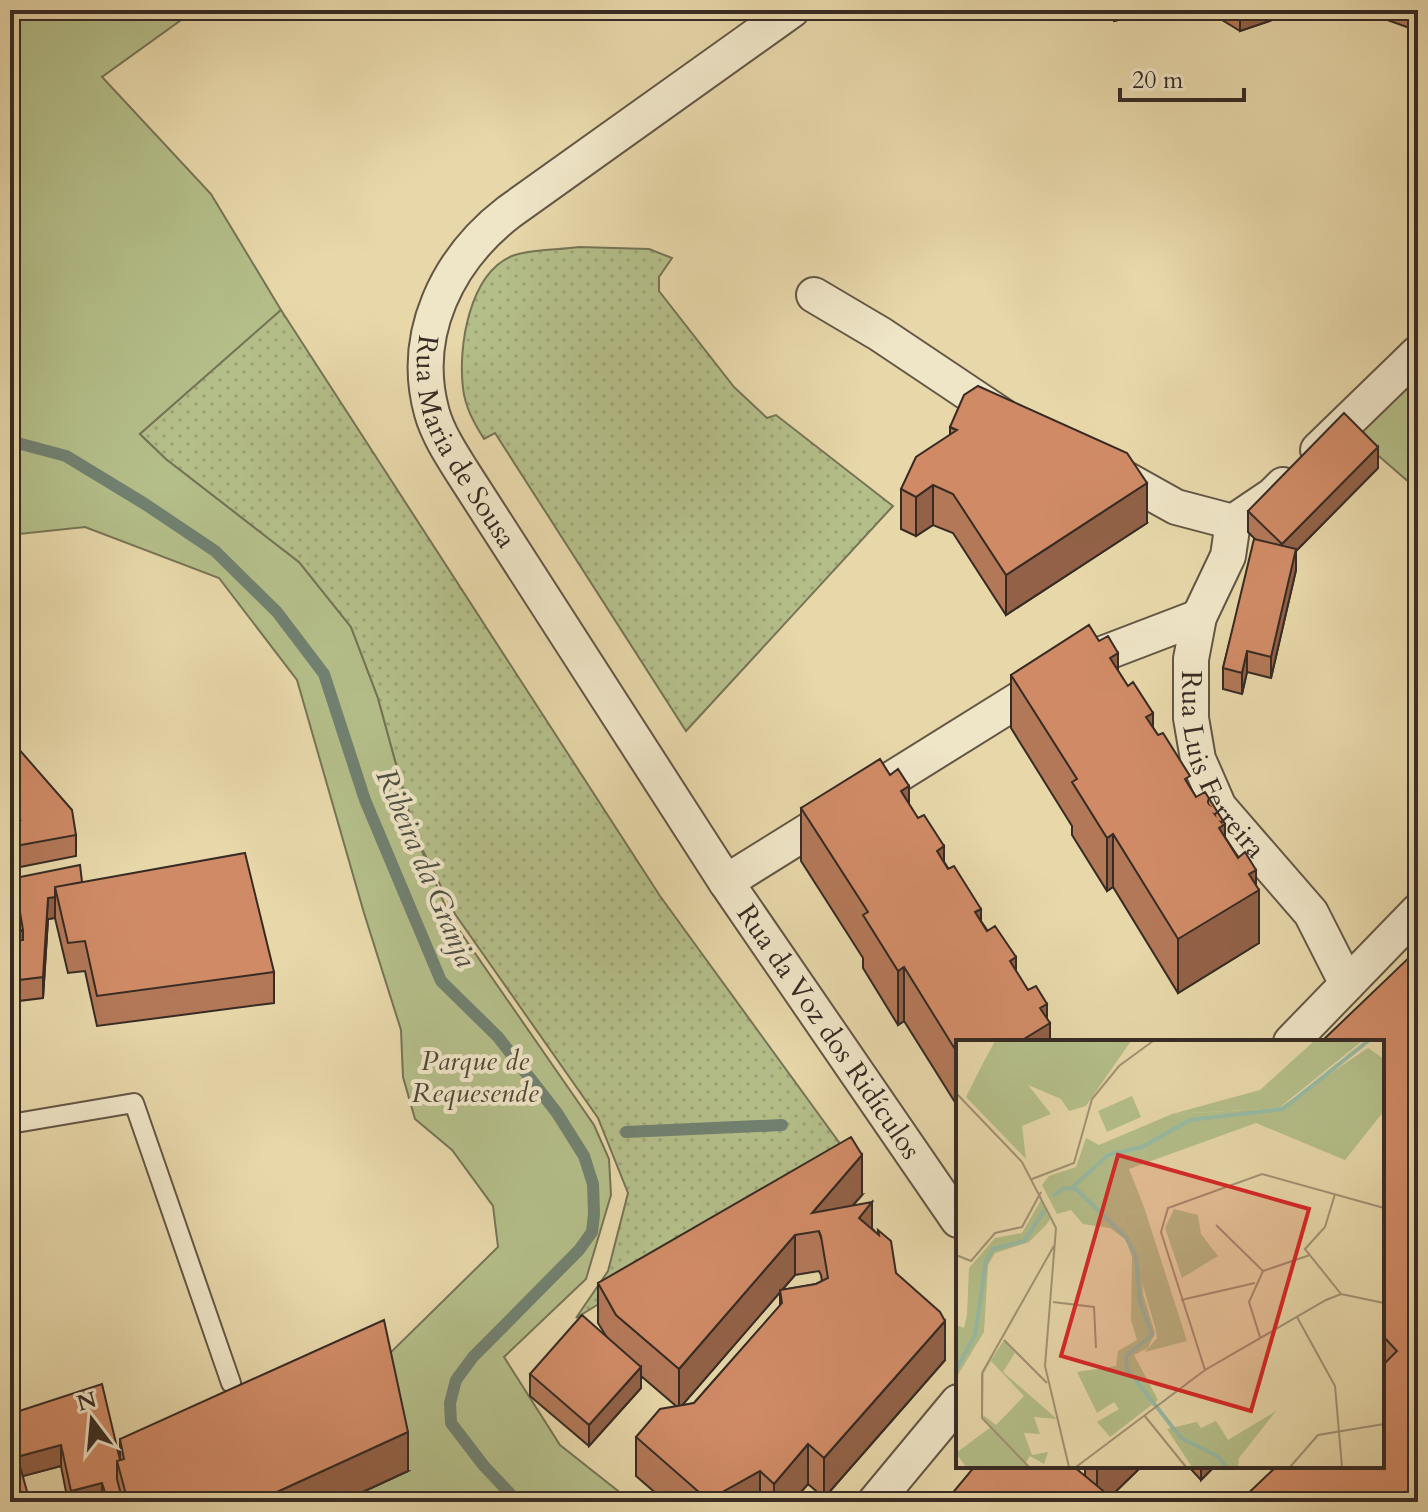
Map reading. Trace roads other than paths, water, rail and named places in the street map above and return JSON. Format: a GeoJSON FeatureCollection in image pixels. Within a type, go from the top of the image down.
{"type":"FeatureCollection","features":[{"type":"Feature","properties":{"kind":"street","name":"Rua Maria de Sousa"},"geometry":{"type":"LineString","coordinates":[[726,882],[450,453],[432,414],[426,361],[432,324],[444,287],[463,255],[484,232],[792,10]]}},
{"type":"Feature","properties":{"kind":"street"},"geometry":{"type":"LineString","coordinates":[[814,295],[1040,438]]}},
{"type":"Feature","properties":{"kind":"street"},"geometry":{"type":"LineString","coordinates":[[1081,457],[1176,507],[1233,522],[1273,495],[1418,353]]}},
{"type":"Feature","properties":{"kind":"street","name":"Rua Luis Ferreira"},"geometry":{"type":"LineString","coordinates":[[1233,522],[1228,556],[1199,617],[1191,659],[1191,718],[1198,759],[1219,807],[1311,913],[1347,984]]}},
{"type":"Feature","properties":{"kind":"street"},"geometry":{"type":"LineString","coordinates":[[726,882],[1076,664],[1199,617]]}},
{"type":"Feature","properties":{"kind":"street","name":"Rua da Voz dos Ridículos"},"geometry":{"type":"LineString","coordinates":[[726,882],[956,1217]]}},
{"type":"Feature","properties":{"kind":"street"},"geometry":{"type":"LineString","coordinates":[[1293,1040],[1418,911]]}},
{"type":"Feature","properties":{"kind":"street"},"geometry":{"type":"LineString","coordinates":[[875,1502],[956,1404]]}},
{"type":"Feature","properties":{"kind":"lane"},"geometry":{"type":"LineString","coordinates":[[10,1124],[134,1103],[231,1383]]}},
{"type":"Feature","properties":{"kind":"waterway","name":"Ribeira da Granja"},"geometry":{"type":"LineString","coordinates":[[10,441],[66,456],[145,504],[215,551],[277,612],[324,674],[365,800],[441,981],[498,1037],[557,1113],[584,1156],[593,1184],[592,1232],[579,1250],[473,1357],[456,1380],[450,1403],[451,1423],[484,1466],[518,1502]]}},
{"type":"Feature","properties":{"kind":"waterway"},"geometry":{"type":"LineString","coordinates":[[626,1132],[782,1125]]}},
{"type":"Feature","properties":{"kind":"park label","name":"Parque de Requesende"},"geometry":{"type":"Point","coordinates":[475,1077]}}]}
